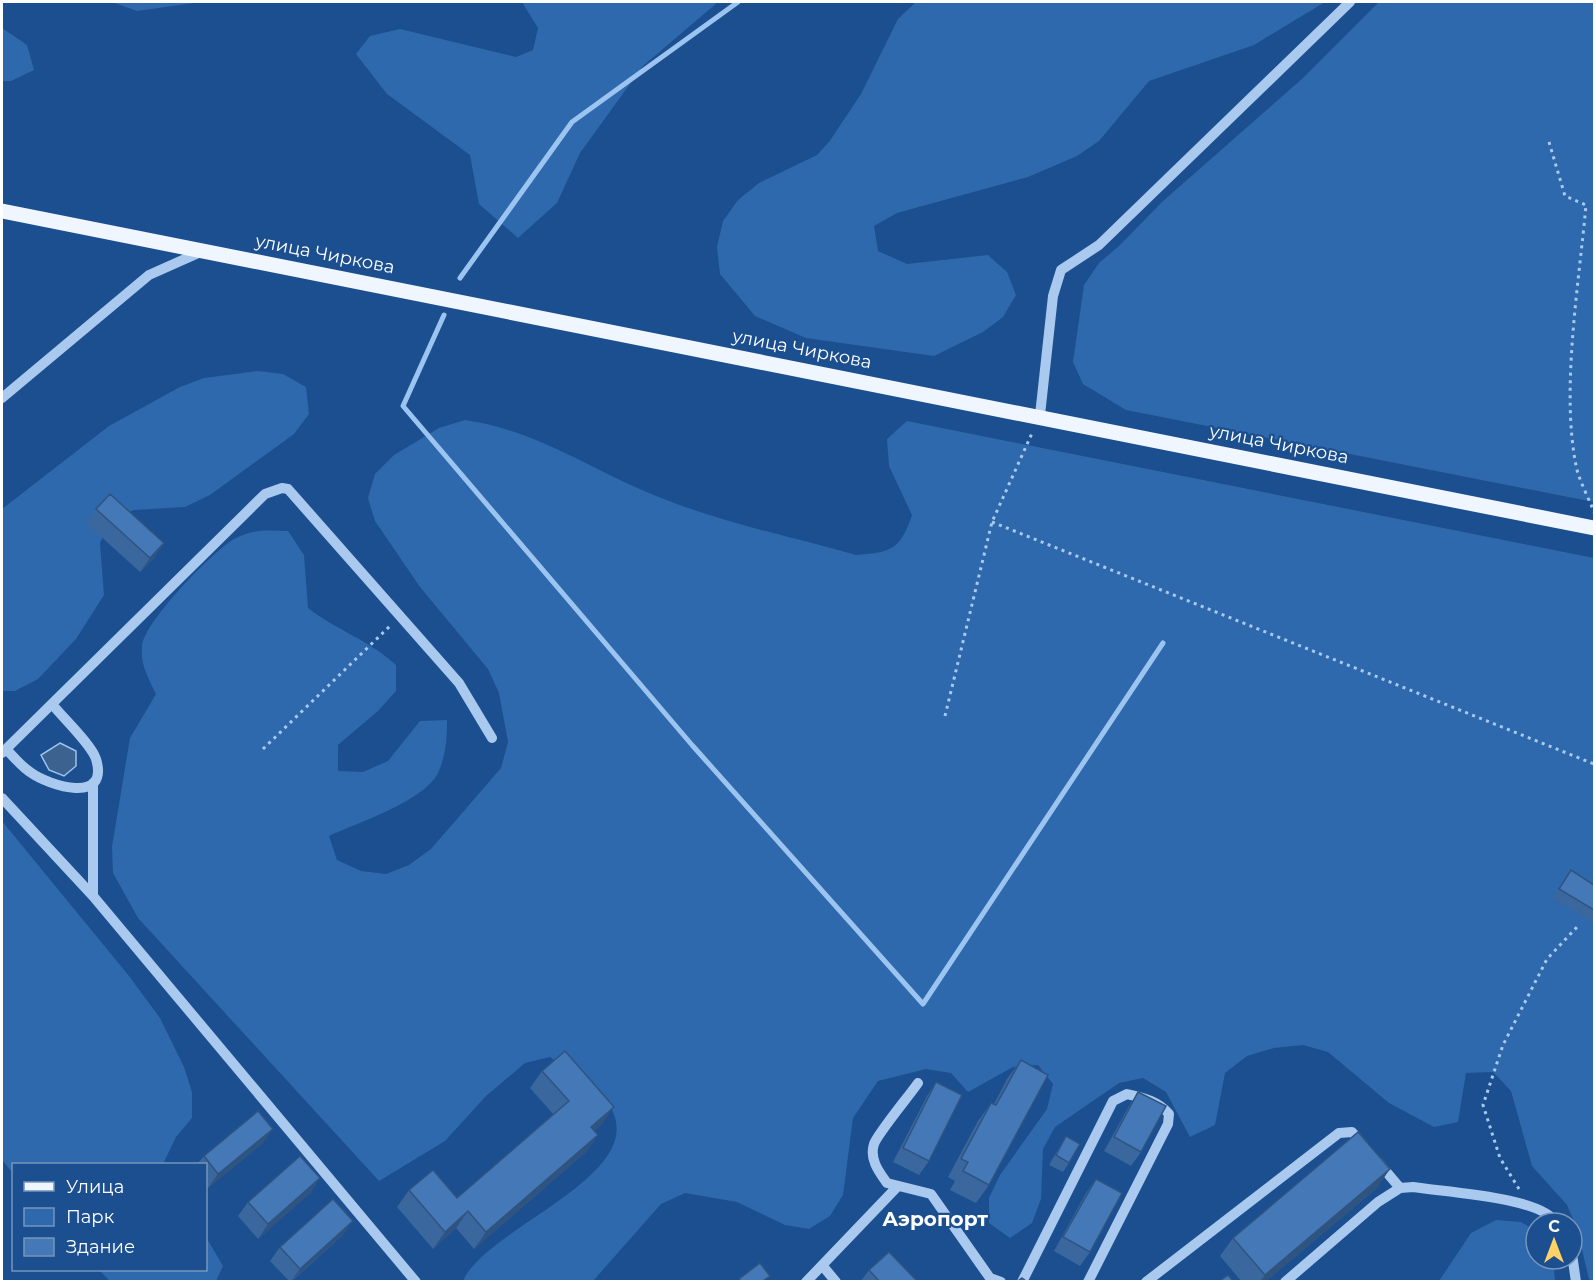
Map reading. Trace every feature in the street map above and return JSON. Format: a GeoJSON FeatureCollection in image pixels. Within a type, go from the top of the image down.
{"type":"FeatureCollection","features":[{"type":"Feature","properties":{"kind":"main road","name":"улица Чиркова"},"geometry":{"type":"LineString","coordinates":[[2,211],[1594,528]]}},
{"type":"Feature","properties":{"kind":"street"},"geometry":{"type":"LineString","coordinates":[[1040,416],[1053,296],[1061,270],[1099,245],[1350,2]]}},
{"type":"Feature","properties":{"kind":"street"},"geometry":{"type":"LineString","coordinates":[[2,398],[149,274],[204,251]]}},
{"type":"Feature","properties":{"kind":"street"},"geometry":{"type":"LineString","coordinates":[[93,783],[87,788],[73,789],[51,784],[29,772],[4,751],[265,494],[275,489],[288,489],[401,616],[459,683],[492,738]]}},
{"type":"Feature","properties":{"kind":"street"},"geometry":{"type":"LineString","coordinates":[[52,704],[95,756],[98,772],[93,783],[93,896]]}},
{"type":"Feature","properties":{"kind":"street"},"geometry":{"type":"LineString","coordinates":[[2,798],[93,896],[416,1281]]}},
{"type":"Feature","properties":{"kind":"street"},"geometry":{"type":"LineString","coordinates":[[918,1083],[874,1144],[877,1169],[887,1183],[931,1194],[992,1280]]}},
{"type":"Feature","properties":{"kind":"street"},"geometry":{"type":"LineString","coordinates":[[1022,1281],[1113,1101],[1127,1094],[1162,1106],[1169,1114],[1168,1124],[1088,1281]]}},
{"type":"Feature","properties":{"kind":"street"},"geometry":{"type":"LineString","coordinates":[[1146,1281],[1344,1131],[1352,1132],[1400,1188]]}},
{"type":"Feature","properties":{"kind":"street"},"geometry":{"type":"LineString","coordinates":[[806,1281],[897,1187]]}},
{"type":"Feature","properties":{"kind":"street"},"geometry":{"type":"LineString","coordinates":[[1286,1281],[1378,1202],[1400,1188],[1413,1187],[1500,1198],[1543,1210]]}},
{"type":"Feature","properties":{"kind":"street"},"geometry":{"type":"LineString","coordinates":[[822,1265],[836,1281]]}},
{"type":"Feature","properties":{"kind":"path"},"geometry":{"type":"LineString","coordinates":[[1549,142],[1565,196],[1586,205],[1570,418],[1578,471],[1594,512]]}},
{"type":"Feature","properties":{"kind":"path"},"geometry":{"type":"LineString","coordinates":[[945,716],[992,522],[1040,416]]}},
{"type":"Feature","properties":{"kind":"path"},"geometry":{"type":"LineString","coordinates":[[992,522],[1594,764]]}},
{"type":"Feature","properties":{"kind":"path"},"geometry":{"type":"LineString","coordinates":[[263,748],[401,616]]}},
{"type":"Feature","properties":{"kind":"path"},"geometry":{"type":"LineString","coordinates":[[1543,1210],[1516,1186],[1500,1158],[1483,1105],[1503,1045],[1547,959],[1577,927]]}},
{"type":"Feature","properties":{"kind":"green space"},"geometry":{"type":"Polygon","coordinates":[[[112,2],[201,2],[137,11],[112,2]]]}},
{"type":"Feature","properties":{"kind":"green space"},"geometry":{"type":"Polygon","coordinates":[[[522,2],[718,2],[643,66],[580,153],[557,203],[518,238],[479,204],[470,155],[387,94],[356,54],[370,36],[400,29],[516,57],[533,50],[538,28],[522,2]]]}},
{"type":"Feature","properties":{"kind":"green space"},"geometry":{"type":"Polygon","coordinates":[[[916,2],[1325,2],[1254,45],[1149,81],[1099,141],[1077,156],[1028,177],[897,213],[874,226],[878,251],[907,264],[988,255],[1007,272],[1016,295],[1003,317],[983,332],[934,356],[806,338],[755,316],[720,274],[717,247],[723,221],[738,200],[759,183],[817,155],[829,142],[861,94],[898,19],[916,2]]]}},
{"type":"Feature","properties":{"kind":"green space"},"geometry":{"type":"Polygon","coordinates":[[[1379,2],[1594,2],[1594,502],[1126,410],[1083,384],[1073,362],[1084,285],[1099,263],[1162,202],[1303,78],[1379,2]]]}},
{"type":"Feature","properties":{"kind":"green space"},"geometry":{"type":"Polygon","coordinates":[[[2,28],[27,45],[34,70],[11,81],[2,81],[2,28]]]}},
{"type":"Feature","properties":{"kind":"green space"},"geometry":{"type":"Polygon","coordinates":[[[258,371],[283,374],[306,387],[309,414],[294,434],[210,495],[185,507],[134,510],[111,519],[100,543],[104,595],[76,639],[38,679],[15,691],[2,691],[2,509],[109,426],[180,387],[204,378],[258,371]]]}},
{"type":"Feature","properties":{"kind":"green space"},"geometry":{"type":"Polygon","coordinates":[[[465,420],[512,431],[668,501],[748,526],[856,555],[893,547],[908,527],[912,515],[889,466],[887,439],[907,421],[1594,558],[1594,1281],[1589,1279],[1584,1258],[1584,1211],[1570,1211],[1567,1205],[1532,1166],[1511,1091],[1493,1072],[1466,1073],[1458,1122],[1434,1127],[1389,1103],[1328,1052],[1303,1045],[1274,1048],[1247,1056],[1225,1073],[1215,1125],[1190,1137],[1166,1092],[1143,1078],[1119,1083],[1055,1127],[1043,1149],[1041,1199],[1032,1223],[1010,1238],[989,1223],[989,1198],[1000,1175],[1047,1109],[1053,1084],[1038,1065],[1013,1067],[968,1092],[951,1073],[926,1069],[878,1081],[853,1118],[843,1195],[830,1216],[809,1229],[785,1225],[737,1202],[685,1193],[661,1204],[593,1281],[463,1281],[479,1259],[571,1191],[598,1167],[614,1142],[614,1115],[592,1086],[550,1057],[525,1063],[486,1096],[445,1141],[379,1181],[138,918],[113,873],[112,847],[130,738],[156,694],[142,659],[142,646],[146,635],[166,605],[211,557],[234,539],[254,532],[288,531],[304,555],[308,608],[386,656],[396,665],[396,691],[378,711],[338,745],[338,771],[363,772],[388,761],[420,721],[447,720],[443,758],[432,782],[421,792],[390,810],[329,836],[337,860],[361,871],[386,874],[409,865],[431,849],[501,768],[508,742],[499,693],[488,669],[420,587],[375,521],[368,498],[375,474],[394,455],[439,428],[465,420]]]}},
{"type":"Feature","properties":{"kind":"green space"},"geometry":{"type":"Polygon","coordinates":[[[2,821],[129,976],[160,1018],[184,1067],[192,1092],[192,1118],[176,1137],[163,1163],[12,1163],[12,1172],[2,1160],[2,821]]]}},
{"type":"Feature","properties":{"kind":"green space"},"geometry":{"type":"Polygon","coordinates":[[[1496,1220],[1521,1222],[1524,1224],[1524,1271],[1554,1271],[1555,1281],[1439,1281],[1471,1233],[1496,1220]]]}},
{"type":"Feature","properties":{"kind":"green space"},"geometry":{"type":"Polygon","coordinates":[[[207,1239],[223,1266],[216,1281],[110,1281],[100,1271],[207,1271],[207,1239]]]}},
{"type":"Feature","properties":{"kind":"shaded area"},"geometry":{"type":"Polygon","coordinates":[[[60,743],[76,751],[76,766],[64,776],[49,770],[41,755],[60,743]]]}},
{"type":"Feature","properties":{"kind":"building"},"geometry":{"type":"Polygon","coordinates":[[[110,494],[164,543],[150,558],[96,509],[110,494]]]}},
{"type":"Feature","properties":{"kind":"building"},"geometry":{"type":"Polygon","coordinates":[[[1571,870],[1594,885],[1594,910],[1559,889],[1571,870]]]}},
{"type":"Feature","properties":{"kind":"building"},"geometry":{"type":"Polygon","coordinates":[[[565,1051],[614,1107],[591,1127],[598,1135],[486,1232],[468,1211],[445,1232],[409,1190],[433,1170],[457,1198],[569,1101],[542,1071],[565,1051]]]}},
{"type":"Feature","properties":{"kind":"building"},"geometry":{"type":"Polygon","coordinates":[[[1021,1060],[1048,1075],[989,1185],[963,1171],[968,1162],[961,1159],[991,1103],[996,1105],[1021,1060]]]}},
{"type":"Feature","properties":{"kind":"building"},"geometry":{"type":"Polygon","coordinates":[[[936,1082],[962,1095],[929,1161],[903,1148],[936,1082]]]}},
{"type":"Feature","properties":{"kind":"building"},"geometry":{"type":"Polygon","coordinates":[[[1138,1092],[1166,1106],[1141,1152],[1114,1137],[1138,1092]]]}},
{"type":"Feature","properties":{"kind":"building"},"geometry":{"type":"Polygon","coordinates":[[[258,1111],[273,1129],[218,1174],[204,1156],[258,1111]]]}},
{"type":"Feature","properties":{"kind":"building"},"geometry":{"type":"Polygon","coordinates":[[[1358,1132],[1390,1169],[1265,1275],[1233,1238],[1358,1132]]]}},
{"type":"Feature","properties":{"kind":"building"},"geometry":{"type":"Polygon","coordinates":[[[1066,1136],[1080,1144],[1069,1163],[1056,1155],[1066,1136]]]}},
{"type":"Feature","properties":{"kind":"building"},"geometry":{"type":"Polygon","coordinates":[[[300,1156],[320,1178],[268,1224],[248,1202],[300,1156]]]}},
{"type":"Feature","properties":{"kind":"building"},"geometry":{"type":"Polygon","coordinates":[[[1096,1179],[1122,1193],[1090,1252],[1063,1237],[1096,1179]]]}},
{"type":"Feature","properties":{"kind":"building"},"geometry":{"type":"Polygon","coordinates":[[[333,1199],[353,1221],[300,1269],[280,1247],[333,1199]]]}},
{"type":"Feature","properties":{"kind":"building"},"geometry":{"type":"Polygon","coordinates":[[[889,1252],[917,1281],[879,1281],[869,1270],[889,1252]]]}},
{"type":"Feature","properties":{"kind":"building"},"geometry":{"type":"Polygon","coordinates":[[[760,1263],[770,1276],[763,1281],[741,1281],[739,1279],[760,1263]]]}},
{"type":"Feature","properties":{"kind":"building"},"geometry":{"type":"Polygon","coordinates":[[[1228,1275],[1233,1281],[1220,1281],[1228,1275]]]}},
{"type":"Feature","properties":{"kind":"waterway"},"geometry":{"type":"LineString","coordinates":[[460,278],[572,122],[738,2]]}},
{"type":"Feature","properties":{"kind":"waterway"},"geometry":{"type":"LineString","coordinates":[[444,315],[403,406],[692,745],[923,1004],[1163,643]]}},
{"type":"Feature","properties":{"kind":"district","name":"Аэропорт"},"geometry":{"type":"Point","coordinates":[935,1219]}}]}
